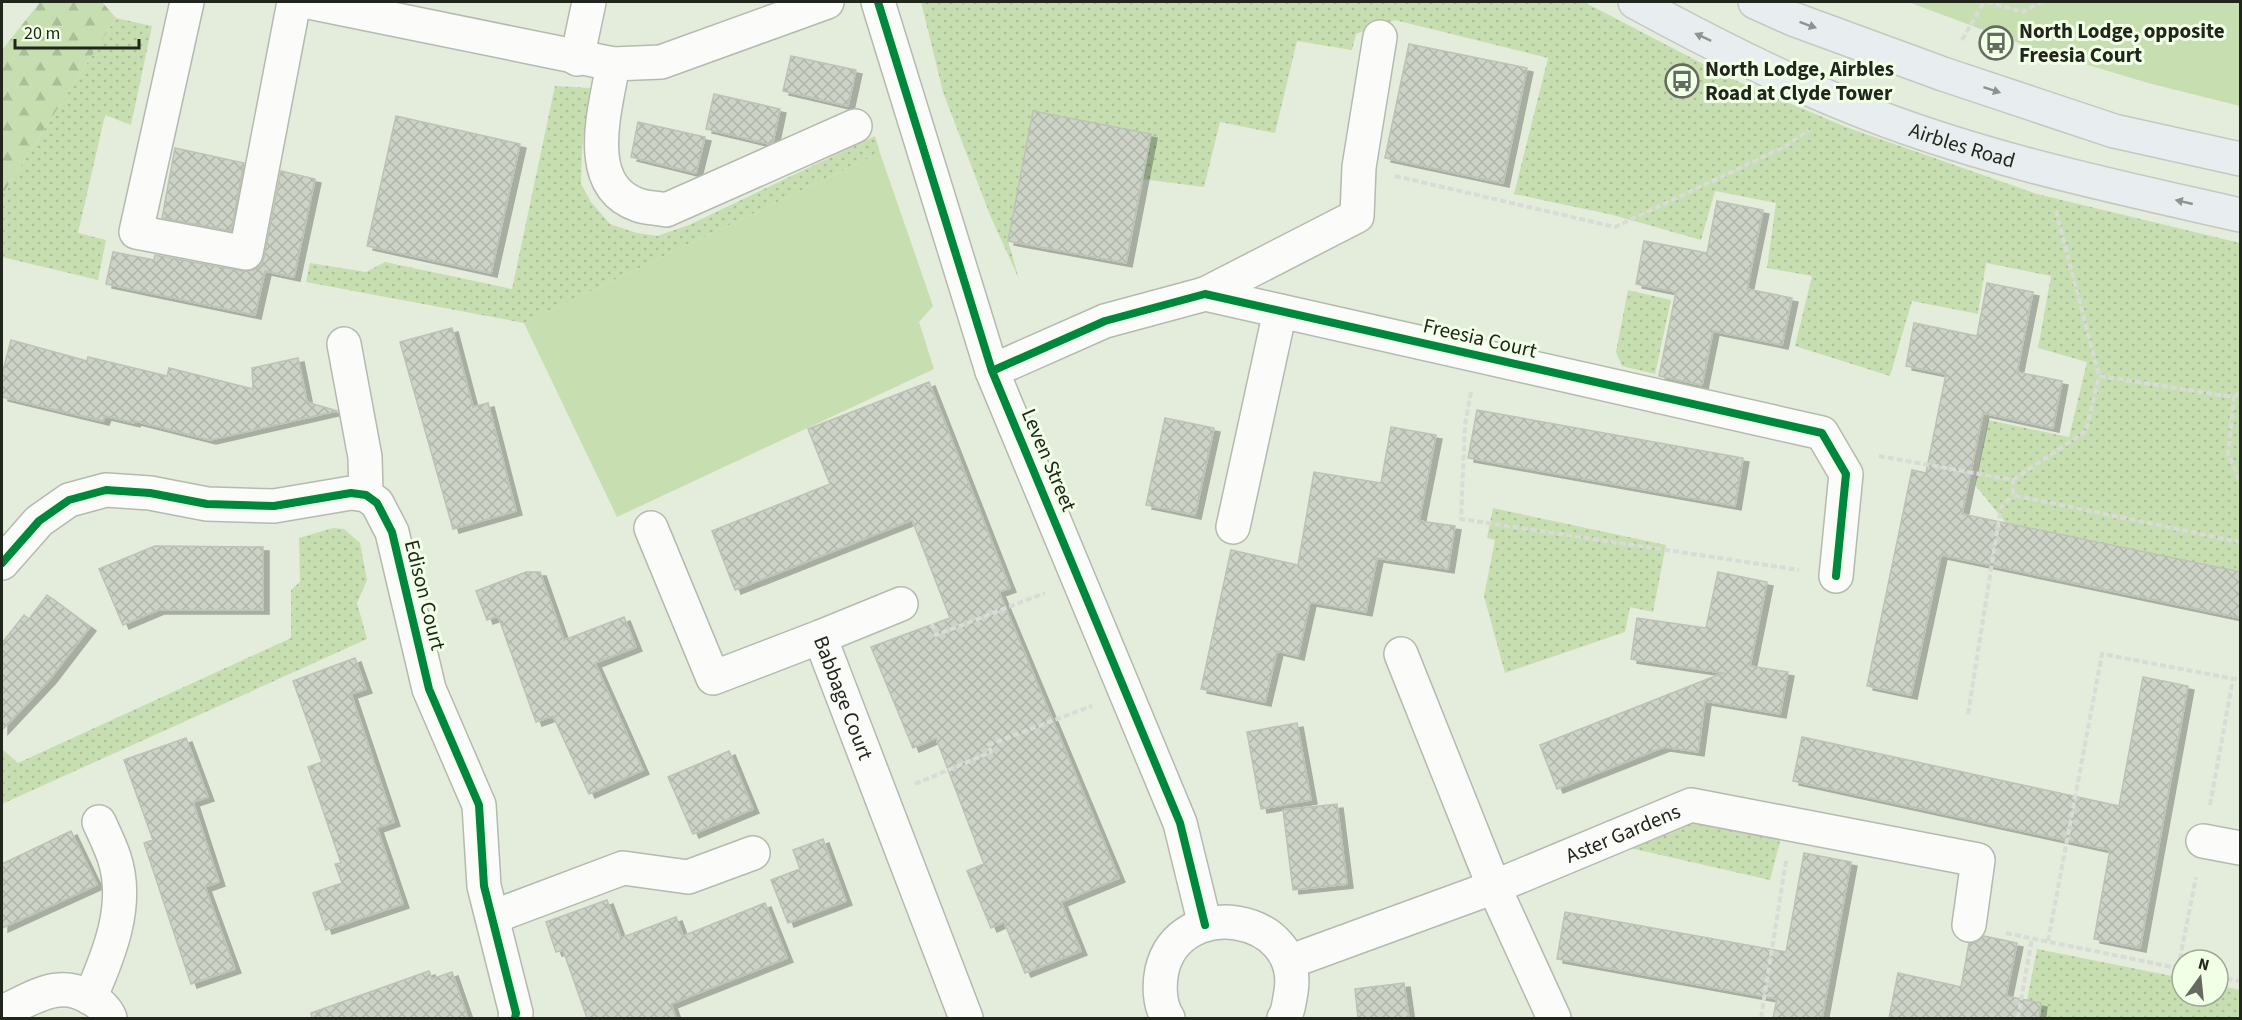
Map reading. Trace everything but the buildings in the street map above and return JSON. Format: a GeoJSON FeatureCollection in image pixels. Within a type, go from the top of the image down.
{"type":"FeatureCollection","features":[{"type":"Feature","properties":{"kind":"main road","name":"Airbles Road"},"geometry":{"type":"LineString","coordinates":[[1635,2],[1687,30],[1847,105],[2045,170],[2241,215]]}},
{"type":"Feature","properties":{"kind":"main road"},"geometry":{"type":"LineString","coordinates":[[1755,2],[1793,19],[1943,74],[2114,131],[2241,159]]}},
{"type":"Feature","properties":{"kind":"street"},"geometry":{"type":"LineString","coordinates":[[187,2],[136,232],[246,253],[294,2]]}},
{"type":"Feature","properties":{"kind":"street"},"geometry":{"type":"LineString","coordinates":[[309,2],[577,59],[613,64],[661,62],[827,2]]}},
{"type":"Feature","properties":{"kind":"street"},"geometry":{"type":"LineString","coordinates":[[577,59],[589,2]]}},
{"type":"Feature","properties":{"kind":"street","name":"Leven Street"},"geometry":{"type":"LineString","coordinates":[[878,2],[992,371],[1180,824],[1205,925]]}},
{"type":"Feature","properties":{"kind":"street"},"geometry":{"type":"LineString","coordinates":[[1205,294],[1357,216],[1359,167],[1380,37]]}},
{"type":"Feature","properties":{"kind":"street"},"geometry":{"type":"LineString","coordinates":[[613,64],[601,158],[610,186],[637,205],[666,210],[855,126]]}},
{"type":"Feature","properties":{"kind":"street","name":"Freesia Court"},"geometry":{"type":"LineString","coordinates":[[992,371],[1105,321],[1205,294],[1822,433],[1845,474],[1836,576]]}},
{"type":"Feature","properties":{"kind":"street"},"geometry":{"type":"LineString","coordinates":[[1233,526],[1280,311]]}},
{"type":"Feature","properties":{"kind":"street"},"geometry":{"type":"LineString","coordinates":[[2,563],[39,521],[69,500],[106,490],[150,494],[207,504],[274,506],[351,493],[366,495],[365,457],[344,344]]}},
{"type":"Feature","properties":{"kind":"street","name":"Edison Court"},"geometry":{"type":"LineString","coordinates":[[366,495],[377,503],[392,532],[429,689],[478,805],[483,886],[493,917],[516,1013],[515,1018]]}},
{"type":"Feature","properties":{"kind":"street","name":"Babbage Court"},"geometry":{"type":"LineString","coordinates":[[651,528],[713,678],[820,637],[966,1018]]}},
{"type":"Feature","properties":{"kind":"street"},"geometry":{"type":"LineString","coordinates":[[820,637],[915,611]]}},
{"type":"Feature","properties":{"kind":"street"},"geometry":{"type":"LineString","coordinates":[[1401,654],[1494,887],[1554,1018]]}},
{"type":"Feature","properties":{"kind":"street","name":"Aster Gardens"},"geometry":{"type":"LineString","coordinates":[[1289,962],[1494,887],[1691,805],[1978,860],[1969,925]]}},
{"type":"Feature","properties":{"kind":"street"},"geometry":{"type":"LineString","coordinates":[[2,1012],[59,989],[100,1008],[107,959],[115,933],[119,893],[115,858],[99,822]]}},
{"type":"Feature","properties":{"kind":"street"},"geometry":{"type":"LineString","coordinates":[[2203,841],[2241,848]]}},
{"type":"Feature","properties":{"kind":"street"},"geometry":{"type":"LineString","coordinates":[[493,917],[623,867],[688,877],[753,853]]}},
{"type":"Feature","properties":{"kind":"street"},"geometry":{"type":"LineString","coordinates":[[1162,1017],[1159,983],[1164,961],[1183,936],[1205,925],[1224,920],[1252,926],[1273,940],[1289,962],[1293,981],[1288,1013],[1284,1018]]}},
{"type":"Feature","properties":{"kind":"path"},"geometry":{"type":"LineString","coordinates":[[1987,2],[2023,12],[2041,2]]}},
{"type":"Feature","properties":{"kind":"path"},"geometry":{"type":"LineString","coordinates":[[1359,167],[1615,227],[1784,147],[1847,105]]}},
{"type":"Feature","properties":{"kind":"path"},"geometry":{"type":"LineString","coordinates":[[1830,447],[2013,480],[2086,431],[2099,376],[2045,170]]}},
{"type":"Feature","properties":{"kind":"path"},"geometry":{"type":"LineString","coordinates":[[1478,356],[1465,426],[1461,519],[1836,576]]}},
{"type":"Feature","properties":{"kind":"path"},"geometry":{"type":"LineString","coordinates":[[2099,376],[2234,397],[2241,393]]}},
{"type":"Feature","properties":{"kind":"path"},"geometry":{"type":"LineString","coordinates":[[2234,397],[2228,454],[2241,481]]}},
{"type":"Feature","properties":{"kind":"path"},"geometry":{"type":"LineString","coordinates":[[1968,714],[2001,507],[2013,495],[2013,480]]}},
{"type":"Feature","properties":{"kind":"path"},"geometry":{"type":"LineString","coordinates":[[2013,495],[2241,542]]}},
{"type":"Feature","properties":{"kind":"path"},"geometry":{"type":"LineString","coordinates":[[915,611],[936,634],[1079,580]]}},
{"type":"Feature","properties":{"kind":"path"},"geometry":{"type":"LineString","coordinates":[[2048,941],[2102,654],[2241,680]]}},
{"type":"Feature","properties":{"kind":"path"},"geometry":{"type":"LineString","coordinates":[[881,799],[991,752],[988,746],[1126,693]]}},
{"type":"Feature","properties":{"kind":"path"},"geometry":{"type":"LineString","coordinates":[[1761,1018],[1792,824]]}},
{"type":"Feature","properties":{"kind":"path"},"geometry":{"type":"LineString","coordinates":[[1969,925],[2170,966]]}},
{"type":"Feature","properties":{"kind":"path"},"geometry":{"type":"LineString","coordinates":[[2018,1018],[2032,938]]}},
{"type":"Feature","properties":{"kind":"green space"},"geometry":{"type":"Polygon","coordinates":[[[40,2],[102,2],[116,18],[2,195],[2,50],[40,2]]]}},
{"type":"Feature","properties":{"kind":"green space"},"geometry":{"type":"Polygon","coordinates":[[[921,2],[1584,2],[1732,79],[1846,127],[2037,194],[2240,243],[2240,572],[2006,523],[1975,485],[1988,420],[2069,437],[2087,362],[2038,348],[2051,276],[1986,263],[1978,314],[1912,301],[1890,376],[1795,346],[1812,276],[1767,268],[1776,203],[1715,191],[1701,240],[1613,215],[1514,194],[1548,58],[1395,20],[1356,34],[1352,50],[1297,41],[1275,133],[1220,122],[1204,187],[1142,179],[1033,112],[1008,241],[1019,279],[990,215],[943,92],[921,2]]]}},
{"type":"Feature","properties":{"kind":"green space"},"geometry":{"type":"Polygon","coordinates":[[[1908,2],[2240,2],[2240,106],[2148,83],[2032,48],[1908,2]]]}},
{"type":"Feature","properties":{"kind":"green space"},"geometry":{"type":"Polygon","coordinates":[[[116,18],[152,26],[131,125],[105,115],[78,233],[106,240],[98,280],[2,257],[2,195],[116,18]]]}},
{"type":"Feature","properties":{"kind":"green space"},"geometry":{"type":"Polygon","coordinates":[[[555,86],[590,88],[582,150],[581,184],[591,202],[610,224],[637,233],[657,236],[689,225],[875,136],[880,153],[524,323],[306,282],[310,263],[366,272],[385,262],[512,289],[555,86]]]}},
{"type":"Feature","properties":{"kind":"green space"},"geometry":{"type":"Polygon","coordinates":[[[880,153],[933,306],[919,322],[934,369],[617,517],[524,323],[880,153]]]}},
{"type":"Feature","properties":{"kind":"green space"},"geometry":{"type":"Polygon","coordinates":[[[1628,290],[1671,300],[1655,374],[1622,366],[1616,352],[1628,290]]]}},
{"type":"Feature","properties":{"kind":"green space"},"geometry":{"type":"Polygon","coordinates":[[[1493,508],[1666,545],[1653,612],[1630,607],[1625,632],[1505,673],[1484,596],[1495,540],[1487,538],[1493,508]]]}},
{"type":"Feature","properties":{"kind":"green space"},"geometry":{"type":"Polygon","coordinates":[[[333,528],[344,529],[360,543],[367,580],[357,603],[367,639],[2,804],[2,749],[18,763],[291,638],[291,590],[300,582],[299,538],[333,528]]]}},
{"type":"Feature","properties":{"kind":"green space"},"geometry":{"type":"Polygon","coordinates":[[[1695,813],[1783,830],[1770,880],[1630,848],[1695,813]]]}},
{"type":"Feature","properties":{"kind":"green space"},"geometry":{"type":"Polygon","coordinates":[[[2037,949],[2170,976],[2170,1008],[2230,1008],[2230,988],[2240,990],[2239,1018],[2042,1018],[2024,1015],[2037,949]]]}},
{"type":"Feature","properties":{"kind":"cycle path"},"geometry":{"type":"LineString","coordinates":[[878,2],[992,371],[1180,823],[1205,925]]}},
{"type":"Feature","properties":{"kind":"cycle path"},"geometry":{"type":"LineString","coordinates":[[992,371],[1105,321],[1205,294],[1822,433],[1846,474],[1836,576]]}},
{"type":"Feature","properties":{"kind":"cycle path"},"geometry":{"type":"LineString","coordinates":[[2,563],[39,521],[69,500],[106,490],[150,493],[207,504],[274,506],[351,493],[366,495],[377,503],[392,532],[429,689],[479,805],[484,886],[516,1013],[515,1018]]}},
{"type":"Feature","properties":{"kind":"place","name":"North Lodge, opposite Freesia Court"},"geometry":{"type":"Point","coordinates":[1996,43]}},
{"type":"Feature","properties":{"kind":"place","name":"North Lodge, Airbles Road at Clyde Tower"},"geometry":{"type":"Point","coordinates":[1682,81]}}]}
